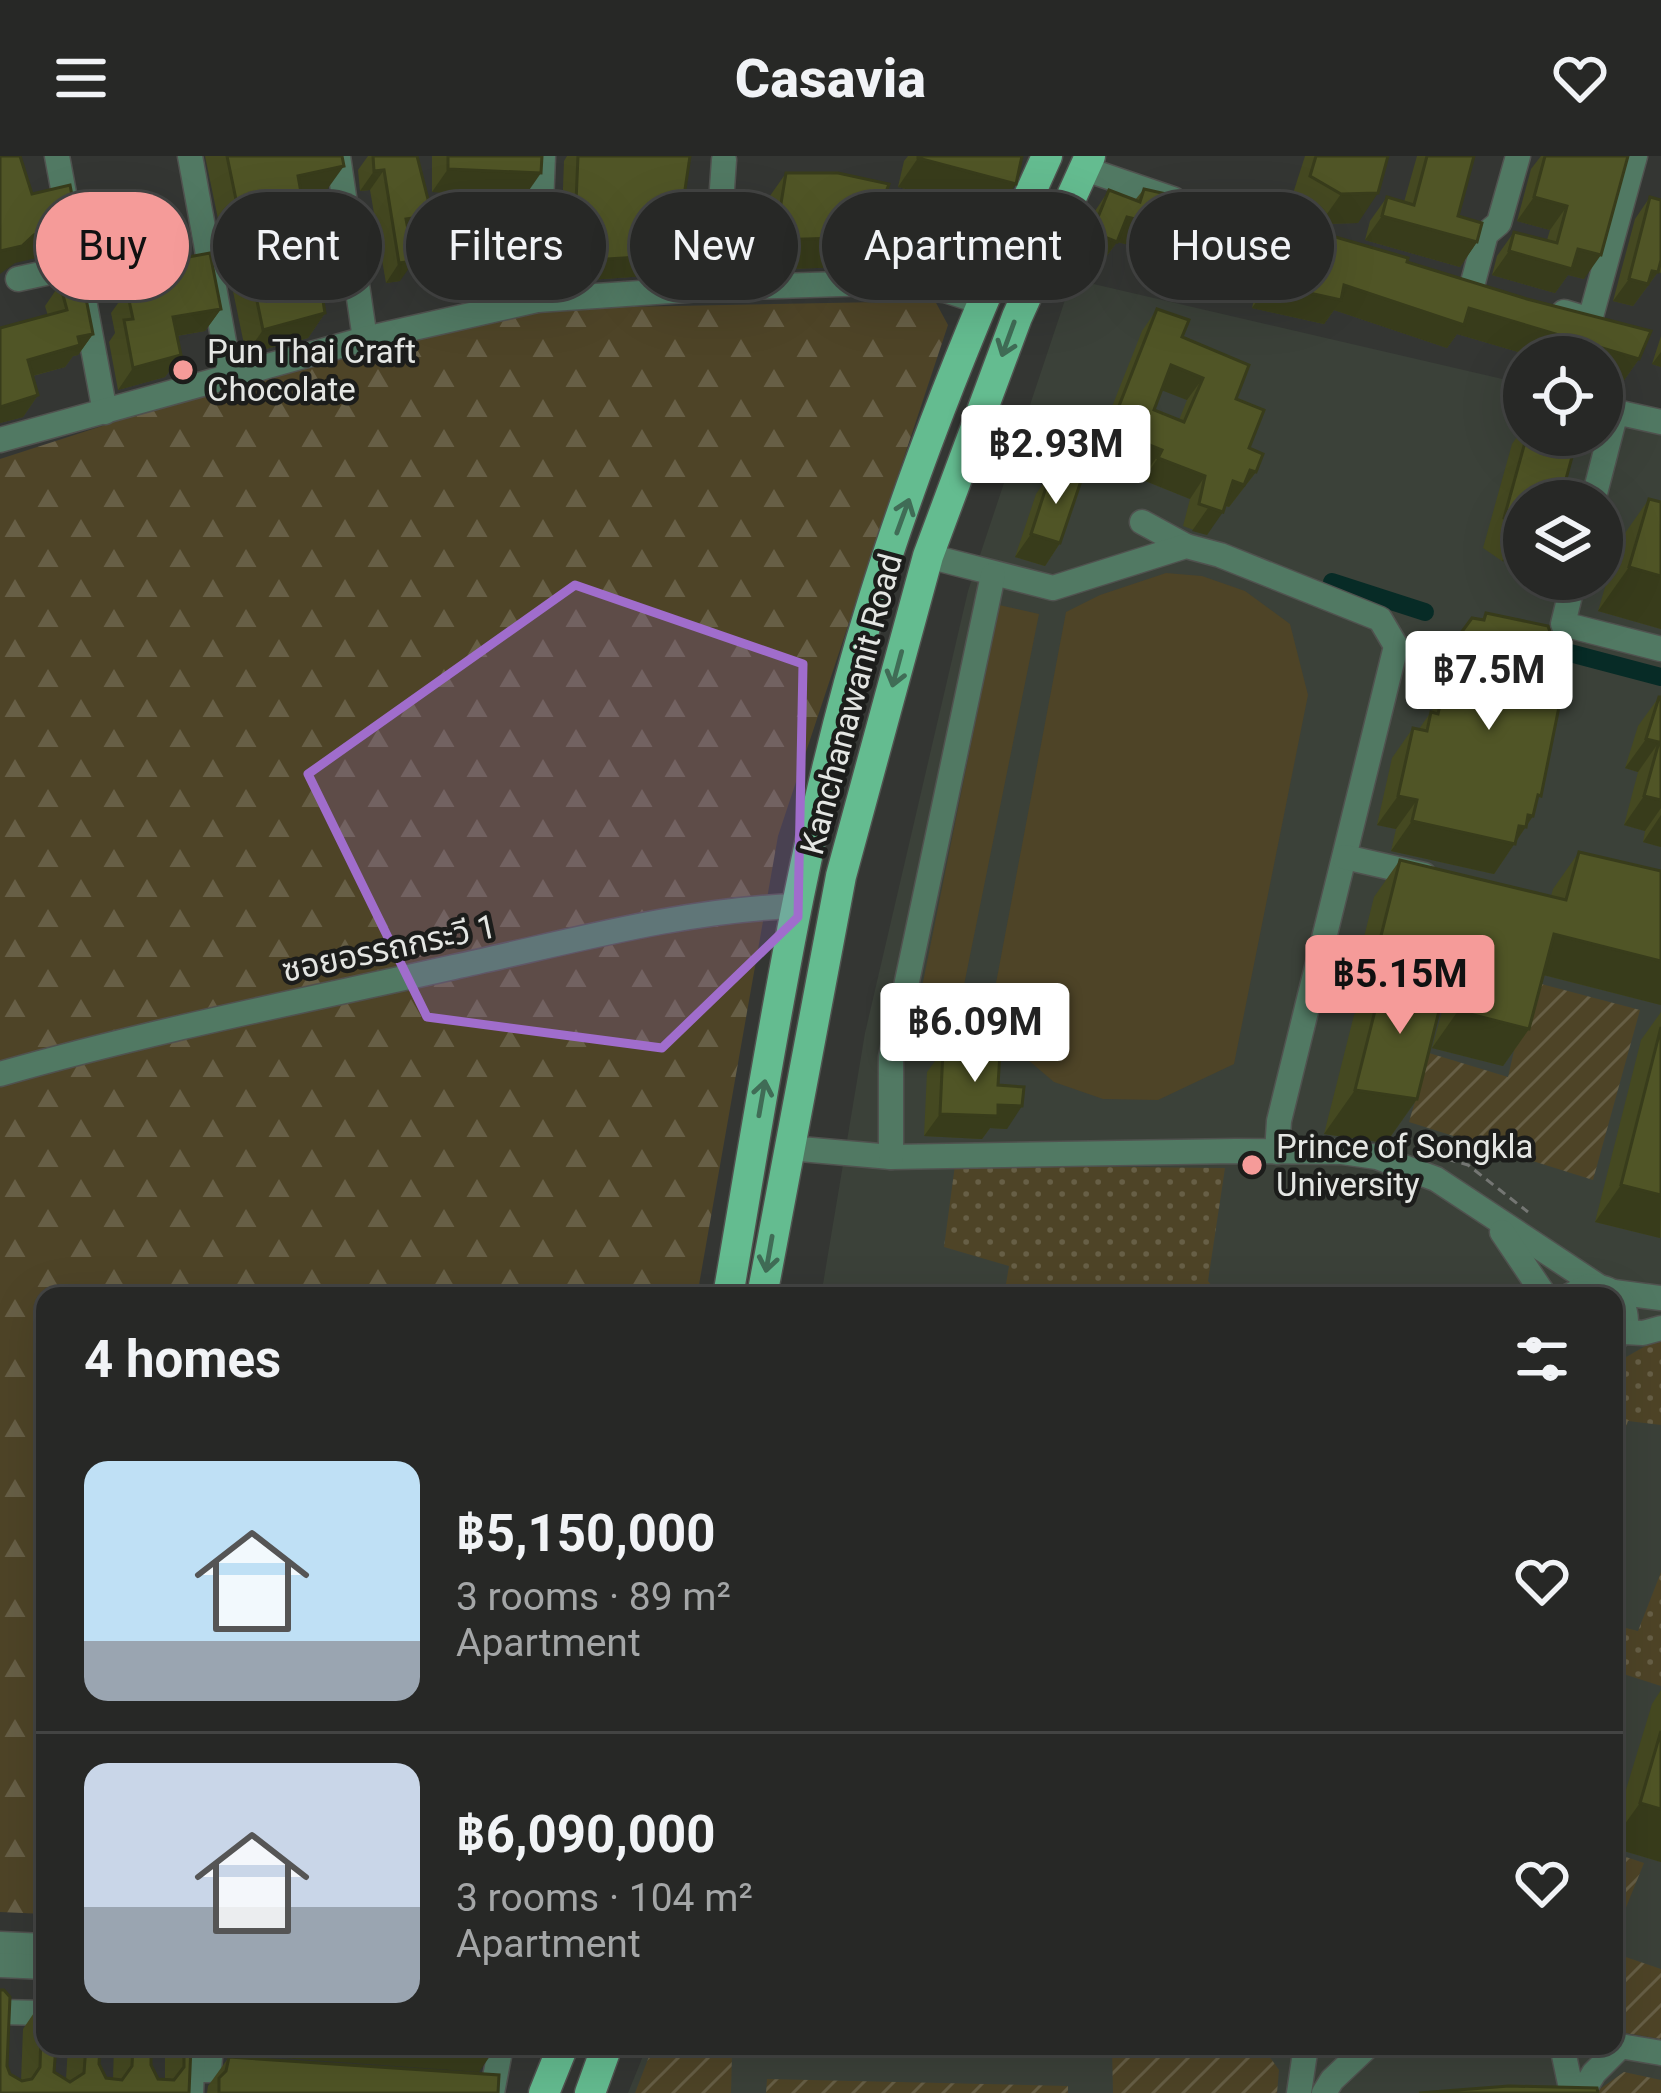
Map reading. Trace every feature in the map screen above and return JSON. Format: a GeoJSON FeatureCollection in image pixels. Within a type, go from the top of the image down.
{"type":"FeatureCollection","features":[{"type":"Feature","properties":{"kind":"main road","name":"Kanchanawanit Road"},"geometry":{"type":"LineString","coordinates":[[730,1287],[796,906],[872,602],[981,302],[1047,156]]}},
{"type":"Feature","properties":{"kind":"main road","name":"Kanchanawanit Road"},"geometry":{"type":"LineString","coordinates":[[764,1287],[841,876],[928,556],[1017,316],[1087,163]]}},
{"type":"Feature","properties":{"kind":"main road"},"geometry":{"type":"LineString","coordinates":[[754,1145],[789,1148]]}},
{"type":"Feature","properties":{"kind":"main road"},"geometry":{"type":"LineString","coordinates":[[544,2093],[559,2055]]}},
{"type":"Feature","properties":{"kind":"main road"},"geometry":{"type":"LineString","coordinates":[[590,2093],[604,2055]]}},
{"type":"Feature","properties":{"kind":"street"},"geometry":{"type":"LineString","coordinates":[[57,156],[64,192]]}},
{"type":"Feature","properties":{"kind":"street"},"geometry":{"type":"LineString","coordinates":[[190,156],[230,375]]}},
{"type":"Feature","properties":{"kind":"street"},"geometry":{"type":"LineString","coordinates":[[338,156],[365,339]]}},
{"type":"Feature","properties":{"kind":"street"},"geometry":{"type":"LineString","coordinates":[[541,192],[543,156]]}},
{"type":"Feature","properties":{"kind":"street"},"geometry":{"type":"LineString","coordinates":[[1472,286],[1486,234],[1498,223],[1518,156]]}},
{"type":"Feature","properties":{"kind":"street"},"geometry":{"type":"LineString","coordinates":[[1531,303],[1590,320],[1635,156]]}},
{"type":"Feature","properties":{"kind":"street"},"geometry":{"type":"LineString","coordinates":[[722,192],[724,160]]}},
{"type":"Feature","properties":{"kind":"street"},"geometry":{"type":"LineString","coordinates":[[1087,163],[1160,192]]}},
{"type":"Feature","properties":{"kind":"street"},"geometry":{"type":"LineString","coordinates":[[17,279],[36,275]]}},
{"type":"Feature","properties":{"kind":"street"},"geometry":{"type":"LineString","coordinates":[[798,286],[893,284],[945,290],[981,302]]}},
{"type":"Feature","properties":{"kind":"street"},"geometry":{"type":"LineString","coordinates":[[84,300],[105,412]]}},
{"type":"Feature","properties":{"kind":"street"},"geometry":{"type":"LineString","coordinates":[[0,440],[365,339],[533,300]]}},
{"type":"Feature","properties":{"kind":"street"},"geometry":{"type":"LineString","coordinates":[[1599,480],[1616,412],[1661,422]]}},
{"type":"Feature","properties":{"kind":"street"},"geometry":{"type":"LineString","coordinates":[[1142,521],[1186,546],[1220,555],[1380,620],[1396,646],[1279,1120],[1277,1152]]}},
{"type":"Feature","properties":{"kind":"street"},"geometry":{"type":"LineString","coordinates":[[928,556],[1053,588],[1186,546]]}},
{"type":"Feature","properties":{"kind":"street"},"geometry":{"type":"LineString","coordinates":[[891,1156],[892,1057],[993,575]]}},
{"type":"Feature","properties":{"kind":"street"},"geometry":{"type":"LineString","coordinates":[[1569,600],[1563,624],[1661,650]]}},
{"type":"Feature","properties":{"kind":"street"},"geometry":{"type":"LineString","coordinates":[[1345,856],[1457,883]]}},
{"type":"Feature","properties":{"kind":"street","name":"ซอยอรรถกระวี 1"},"geometry":{"type":"LineString","coordinates":[[0,1074],[103,1045],[559,944],[742,908],[796,906]]}},
{"type":"Feature","properties":{"kind":"street"},"geometry":{"type":"LineString","coordinates":[[789,1148],[891,1156],[1342,1152],[1399,1162],[1436,1179],[1603,1287]]}},
{"type":"Feature","properties":{"kind":"street"},"geometry":{"type":"LineString","coordinates":[[1494,1220],[1539,1287]]}},
{"type":"Feature","properties":{"kind":"street"},"geometry":{"type":"LineString","coordinates":[[1623,1292],[1661,1298]]}},
{"type":"Feature","properties":{"kind":"street"},"geometry":{"type":"LineString","coordinates":[[1623,1335],[1661,1328]]}},
{"type":"Feature","properties":{"kind":"street"},"geometry":{"type":"LineString","coordinates":[[0,1944],[36,1946]]}},
{"type":"Feature","properties":{"kind":"street"},"geometry":{"type":"LineString","coordinates":[[0,1965],[36,1967]]}},
{"type":"Feature","properties":{"kind":"street"},"geometry":{"type":"LineString","coordinates":[[5,2019],[36,2014]]}},
{"type":"Feature","properties":{"kind":"street"},"geometry":{"type":"LineString","coordinates":[[1623,2047],[1661,2053]]}},
{"type":"Feature","properties":{"kind":"street"},"geometry":{"type":"LineString","coordinates":[[485,2090],[498,2055]]}},
{"type":"Feature","properties":{"kind":"street"},"geometry":{"type":"LineString","coordinates":[[1299,2093],[1305,2055]]}},
{"type":"Feature","properties":{"kind":"street"},"geometry":{"type":"LineString","coordinates":[[1324,2093],[1358,2055]]}},
{"type":"Feature","properties":{"kind":"street"},"geometry":{"type":"LineString","coordinates":[[1564,2055],[1572,2093]]}},
{"type":"Feature","properties":{"kind":"street"},"geometry":{"type":"LineString","coordinates":[[1582,2093],[1609,2055]]}},
{"type":"Feature","properties":{"kind":"path"},"geometry":{"type":"LineString","coordinates":[[1446,1159],[1468,1165],[1539,1220]]}},
{"type":"Feature","properties":{"kind":"highlighted area"},"geometry":{"type":"Polygon","coordinates":[[[575,585],[803,664],[798,917],[662,1048],[427,1017],[308,774],[575,585]]]}},
{"type":"Feature","properties":{"kind":"shaded area","name":"Prince of Songkla University"},"geometry":{"type":"Polygon","coordinates":[[[1105,287],[1129,292],[1129,300],[1162,300],[1503,379],[1503,456],[1623,456],[1623,407],[1661,416],[1661,2093],[628,2093],[643,2055],[1623,2055],[1623,1287],[823,1287],[865,1033],[968,591],[1065,300],[1105,300],[1105,287]]]}},
{"type":"Feature","properties":{"kind":"green space"},"geometry":{"type":"Polygon","coordinates":[[[935,301],[948,325],[778,836],[699,1287],[36,1287],[36,1914],[0,1912],[0,459],[316,357],[520,309],[935,301]]]}},
{"type":"Feature","properties":{"kind":"green space"},"geometry":{"type":"Polygon","coordinates":[[[1166,573],[1202,576],[1245,591],[1290,624],[1308,695],[1234,1064],[1158,1100],[1103,1099],[1054,1082],[1008,1043],[993,999],[1066,612],[1166,573]]]}},
{"type":"Feature","properties":{"kind":"green space"},"geometry":{"type":"Polygon","coordinates":[[[999,605],[1039,614],[961,1000],[921,992],[999,605]]]}},
{"type":"Feature","properties":{"kind":"green space"},"geometry":{"type":"Polygon","coordinates":[[[1530,981],[1640,1010],[1593,1180],[1409,1122],[1429,1053],[1508,1077],[1530,981]]]}},
{"type":"Feature","properties":{"kind":"green space"},"geometry":{"type":"Polygon","coordinates":[[[955,1165],[1225,1168],[1208,1281],[1213,1287],[1006,1287],[1009,1266],[944,1247],[955,1165]]]}},
{"type":"Feature","properties":{"kind":"green space"},"geometry":{"type":"Polygon","coordinates":[[[1661,1337],[1661,1425],[1628,1421],[1623,1436],[1623,1359],[1661,1337]]]}},
{"type":"Feature","properties":{"kind":"green space"},"geometry":{"type":"Polygon","coordinates":[[[1661,1572],[1661,1686],[1623,1674],[1623,1627],[1638,1631],[1661,1572]]]}},
{"type":"Feature","properties":{"kind":"green space"},"geometry":{"type":"Polygon","coordinates":[[[1623,1856],[1644,1863],[1623,1915],[1623,1856]]]}},
{"type":"Feature","properties":{"kind":"green space"},"geometry":{"type":"Polygon","coordinates":[[[1623,1956],[1661,1969],[1661,2039],[1623,2033],[1623,1956]]]}},
{"type":"Feature","properties":{"kind":"green space"},"geometry":{"type":"Polygon","coordinates":[[[650,2055],[732,2055],[731,2093],[635,2093],[650,2055]]]}},
{"type":"Feature","properties":{"kind":"green space"},"geometry":{"type":"Polygon","coordinates":[[[1112,2055],[1268,2055],[1279,2070],[1277,2093],[1113,2093],[1112,2055]]]}},
{"type":"Feature","properties":{"kind":"green space"},"geometry":{"type":"Polygon","coordinates":[[[1624,2072],[1661,2080],[1661,2093],[1594,2093],[1624,2072]]]}},
{"type":"Feature","properties":{"kind":"green space"},"geometry":{"type":"Polygon","coordinates":[[[767,2079],[1068,2086],[1068,2093],[766,2093],[767,2079]]]}},
{"type":"Feature","properties":{"kind":"building"},"geometry":{"type":"Polygon","coordinates":[[[0,156],[20,156],[32,194],[36,193],[36,235],[22,246],[0,251],[0,156]]]}},
{"type":"Feature","properties":{"kind":"building"},"geometry":{"type":"Polygon","coordinates":[[[227,156],[342,156],[344,166],[298,176],[301,192],[234,192],[227,156]]]}},
{"type":"Feature","properties":{"kind":"building"},"geometry":{"type":"Polygon","coordinates":[[[373,156],[417,156],[426,192],[406,192],[406,262],[399,263],[384,170],[374,171],[373,156]]]}},
{"type":"Feature","properties":{"kind":"building"},"geometry":{"type":"Polygon","coordinates":[[[448,156],[542,156],[541,173],[448,169],[448,156]]]}},
{"type":"Feature","properties":{"kind":"building"},"geometry":{"type":"Polygon","coordinates":[[[578,156],[690,156],[685,192],[630,192],[630,258],[606,259],[606,192],[576,192],[578,156]]]}},
{"type":"Feature","properties":{"kind":"building"},"geometry":{"type":"Polygon","coordinates":[[[918,156],[1022,156],[1016,184],[918,156]]]}},
{"type":"Feature","properties":{"kind":"building"},"geometry":{"type":"Polygon","coordinates":[[[1316,156],[1388,156],[1378,193],[1341,194],[1310,176],[1316,156]]]}},
{"type":"Feature","properties":{"kind":"building"},"geometry":{"type":"Polygon","coordinates":[[[1427,156],[1474,156],[1458,216],[1482,223],[1477,242],[1382,216],[1387,197],[1414,205],[1427,156]]]}},
{"type":"Feature","properties":{"kind":"building"},"geometry":{"type":"Polygon","coordinates":[[[1545,156],[1628,156],[1601,255],[1578,249],[1572,269],[1509,251],[1514,232],[1557,243],[1567,206],[1534,197],[1545,156]]]}},
{"type":"Feature","properties":{"kind":"building"},"geometry":{"type":"Polygon","coordinates":[[[786,173],[838,173],[889,184],[886,192],[822,192],[822,238],[798,239],[798,192],[783,192],[786,173]]]}},
{"type":"Feature","properties":{"kind":"building"},"geometry":{"type":"Polygon","coordinates":[[[70,185],[71,192],[40,192],[70,185]]]}},
{"type":"Feature","properties":{"kind":"building"},"geometry":{"type":"Polygon","coordinates":[[[1109,190],[1129,198],[1129,217],[1117,242],[1105,237],[1109,190]]]}},
{"type":"Feature","properties":{"kind":"building"},"geometry":{"type":"Polygon","coordinates":[[[1650,197],[1661,200],[1661,260],[1648,284],[1629,279],[1650,197]]]}},
{"type":"Feature","properties":{"kind":"building"},"geometry":{"type":"Polygon","coordinates":[[[1334,237],[1527,299],[1651,331],[1639,359],[1623,354],[1623,336],[1562,336],[1469,308],[1464,325],[1344,285],[1341,300],[1334,298],[1334,237]]]}},
{"type":"Feature","properties":{"kind":"building"},"geometry":{"type":"Polygon","coordinates":[[[210,253],[213,300],[219,300],[221,309],[173,317],[181,355],[133,368],[124,320],[133,319],[129,300],[189,300],[189,257],[210,253]]]}},
{"type":"Feature","properties":{"kind":"building"},"geometry":{"type":"Polygon","coordinates":[[[64,300],[86,300],[93,334],[78,337],[80,345],[28,360],[38,395],[0,407],[0,328],[67,310],[64,300]]]}},
{"type":"Feature","properties":{"kind":"building"},"geometry":{"type":"Polygon","coordinates":[[[257,300],[323,300],[325,313],[263,330],[257,300]]]}},
{"type":"Feature","properties":{"kind":"building"},"geometry":{"type":"Polygon","coordinates":[[[1157,309],[1189,320],[1182,337],[1249,365],[1236,399],[1264,410],[1249,448],[1263,454],[1256,472],[1250,470],[1244,485],[1233,481],[1223,512],[1199,504],[1205,476],[1158,458],[1162,450],[1110,429],[1157,309]],[[1171,365],[1154,410],[1184,422],[1203,378],[1171,365]]]}},
{"type":"Feature","properties":{"kind":"building"},"geometry":{"type":"Polygon","coordinates":[[[1521,456],[1572,456],[1566,480],[1515,480],[1521,456]]]}},
{"type":"Feature","properties":{"kind":"building"},"geometry":{"type":"Polygon","coordinates":[[[1051,472],[1081,481],[1060,543],[1031,534],[1051,472]]]}},
{"type":"Feature","properties":{"kind":"building"},"geometry":{"type":"Polygon","coordinates":[[[1649,499],[1661,502],[1661,576],[1629,567],[1649,499]]]}},
{"type":"Feature","properties":{"kind":"building"},"geometry":{"type":"Polygon","coordinates":[[[1486,613],[1548,626],[1565,677],[1541,796],[1526,827],[1519,826],[1515,844],[1412,821],[1417,800],[1398,796],[1413,728],[1427,731],[1431,712],[1438,714],[1442,697],[1454,700],[1462,664],[1454,652],[1455,641],[1472,618],[1484,620],[1486,613]]]}},
{"type":"Feature","properties":{"kind":"building"},"geometry":{"type":"Polygon","coordinates":[[[1659,697],[1661,800],[1644,796],[1659,742],[1646,739],[1659,697]]]}},
{"type":"Feature","properties":{"kind":"building"},"geometry":{"type":"Polygon","coordinates":[[[1579,852],[1661,871],[1661,961],[1554,934],[1529,1029],[1458,1011],[1471,963],[1380,940],[1400,860],[1566,900],[1579,852]]]}},
{"type":"Feature","properties":{"kind":"building"},"geometry":{"type":"Polygon","coordinates":[[[1385,971],[1445,987],[1417,1099],[1355,1090],[1385,971]]]}},
{"type":"Feature","properties":{"kind":"building"},"geometry":{"type":"Polygon","coordinates":[[[1661,1027],[1661,1195],[1621,1185],[1661,1027]]]}},
{"type":"Feature","properties":{"kind":"building"},"geometry":{"type":"Polygon","coordinates":[[[943,1050],[1000,1053],[998,1085],[1024,1087],[1022,1106],[998,1105],[998,1116],[940,1114],[943,1050]]]}},
{"type":"Feature","properties":{"kind":"building"},"geometry":{"type":"Polygon","coordinates":[[[1661,1731],[1661,1809],[1640,1803],[1661,1731]]]}},
{"type":"Feature","properties":{"kind":"building"},"geometry":{"type":"Polygon","coordinates":[[[0,1990],[10,1997],[7,2066],[22,2081],[32,2079],[40,2067],[40,2055],[55,2055],[54,2072],[70,2082],[84,2073],[85,2055],[100,2055],[106,2078],[122,2080],[132,2066],[133,2055],[151,2055],[158,2079],[174,2080],[184,2067],[184,2055],[191,2055],[189,2093],[0,2093],[0,1990]]]}},
{"type":"Feature","properties":{"kind":"building"},"geometry":{"type":"Polygon","coordinates":[[[229,2057],[499,2075],[498,2093],[219,2093],[219,2078],[229,2057]]]}},
{"type":"Feature","properties":{"kind":"building"},"geometry":{"type":"Polygon","coordinates":[[[1509,2086],[1597,2088],[1598,2093],[1419,2093],[1509,2086]]]}},
{"type":"Feature","properties":{"kind":"waterway"},"geometry":{"type":"LineString","coordinates":[[1332,582],[1425,612]]}},
{"type":"Feature","properties":{"kind":"waterway"},"geometry":{"type":"LineString","coordinates":[[1532,643],[1661,677]]}},
{"type":"Feature","properties":{"kind":"place","name":"Pun Thai Craft Chocolate"},"geometry":{"type":"Point","coordinates":[183,370]}},
{"type":"Feature","properties":{"kind":"place","name":"Prince of Songkla University"},"geometry":{"type":"Point","coordinates":[1252,1165]}}]}
